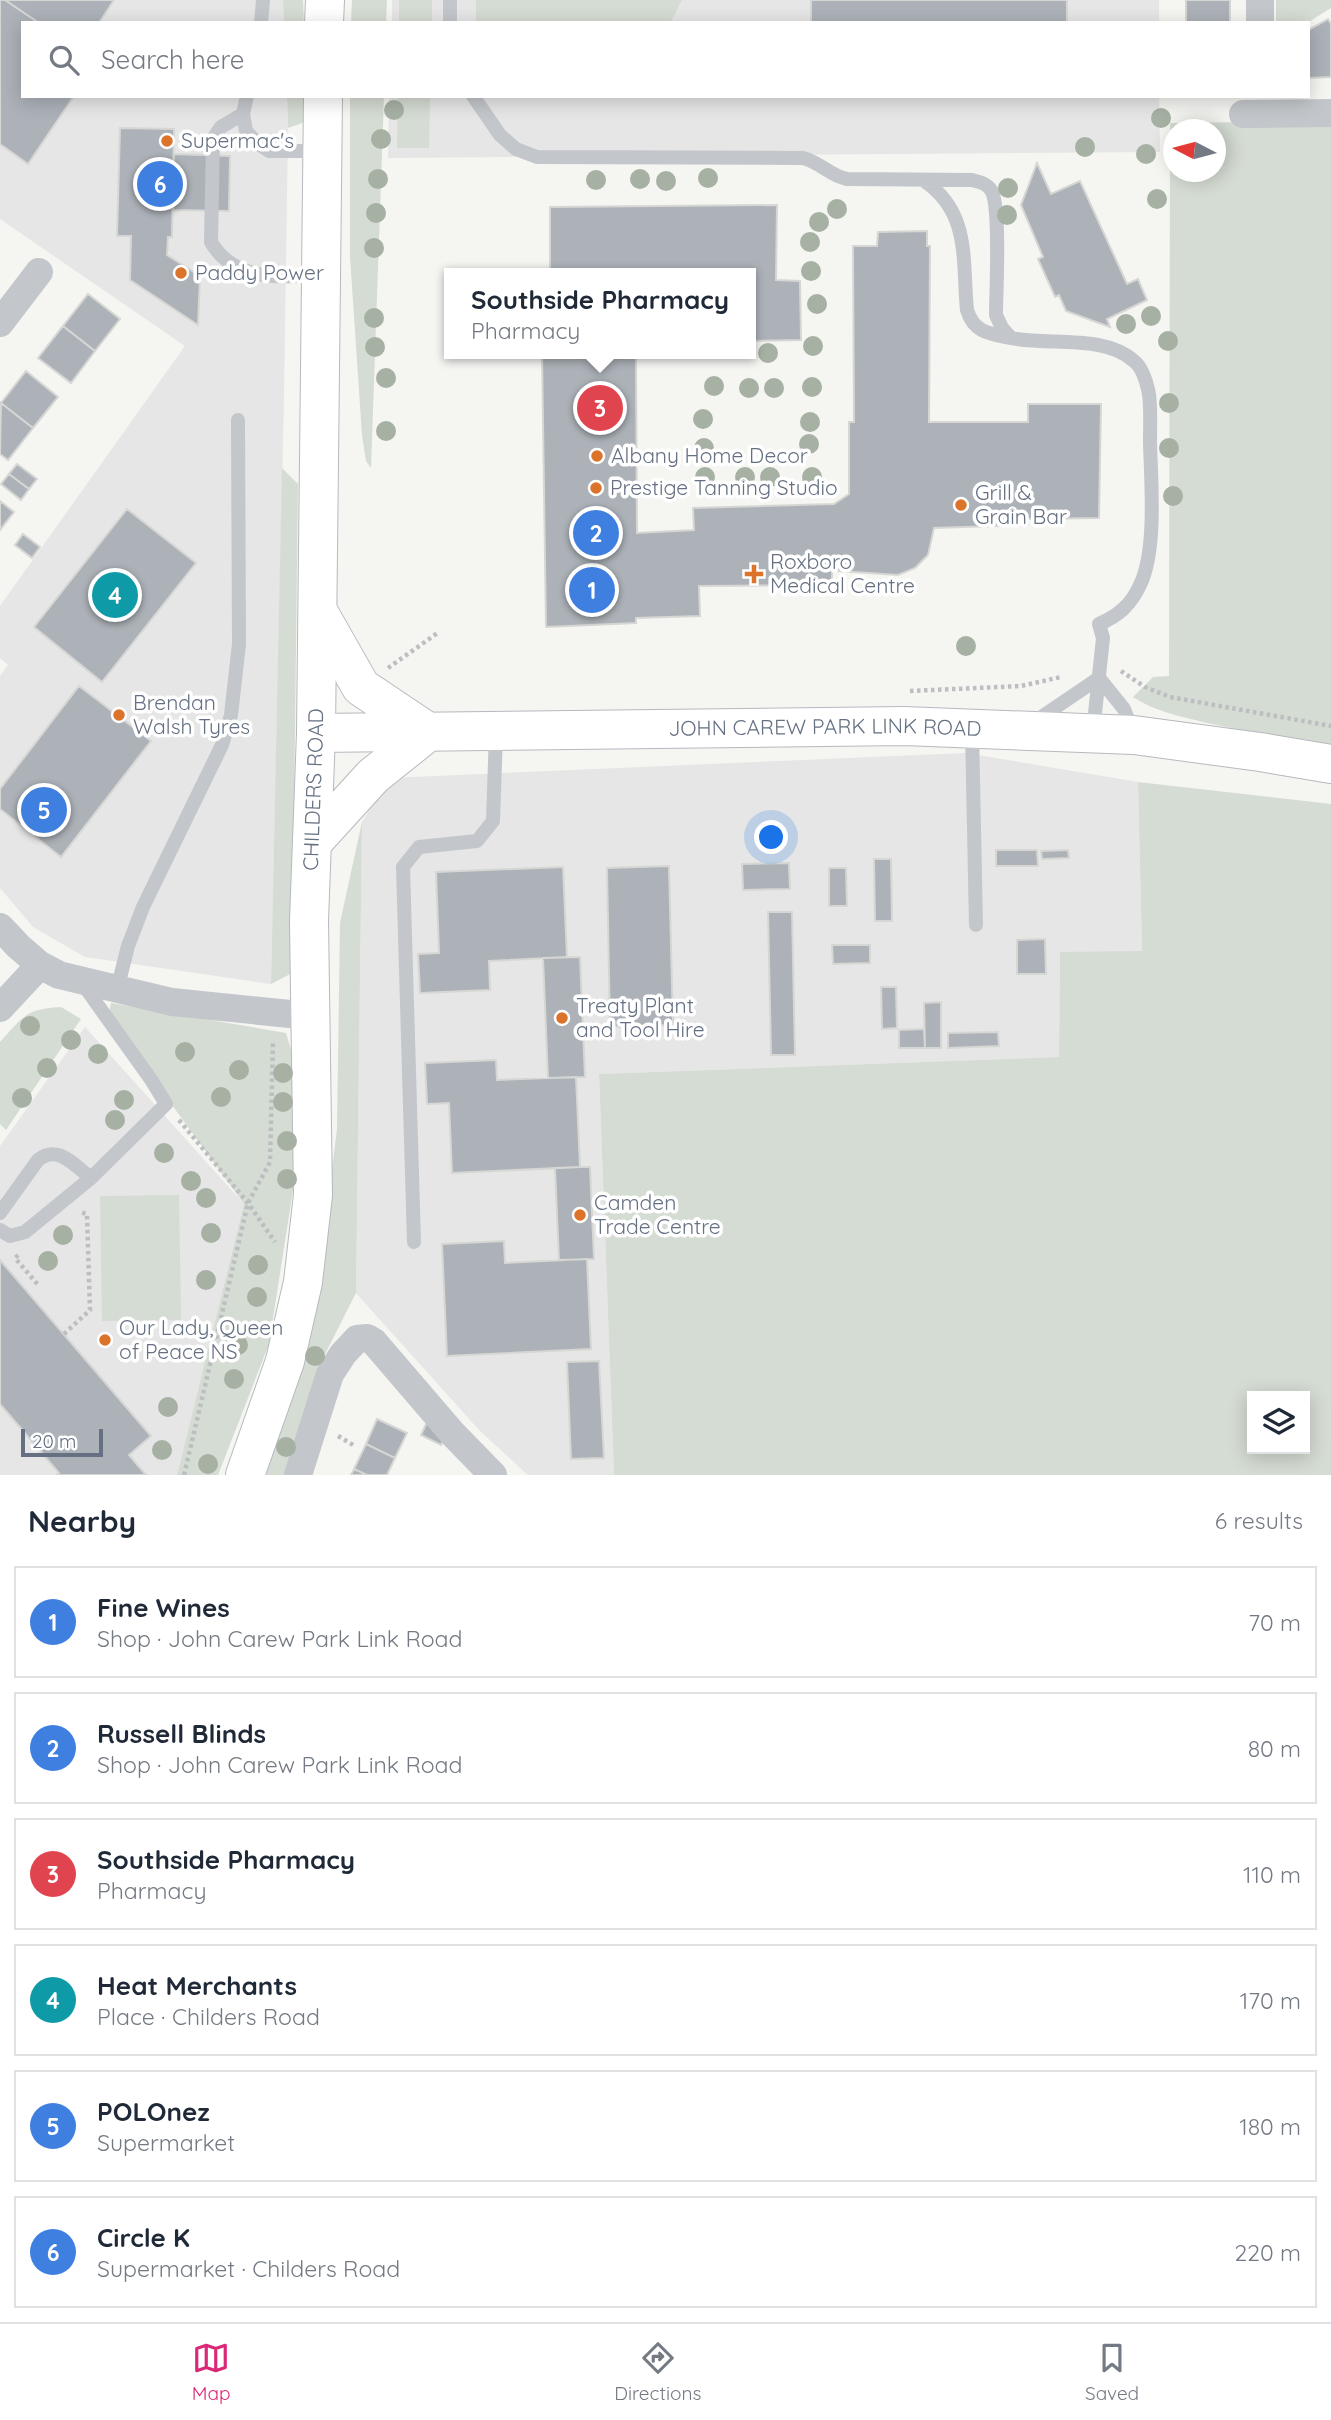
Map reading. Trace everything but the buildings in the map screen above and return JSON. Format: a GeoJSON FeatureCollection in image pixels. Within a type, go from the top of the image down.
{"type":"FeatureCollection","features":[{"type":"Feature","properties":{"kind":"main road"},"geometry":{"type":"LineString","coordinates":[[324,0],[324,21]]}},
{"type":"Feature","properties":{"kind":"main road","name":"CHILDERS ROAD"},"geometry":{"type":"LineString","coordinates":[[245,1475],[285,1361],[303,1282],[313,1195],[292,1015],[309,921],[316,733],[323,98]]}},
{"type":"Feature","properties":{"kind":"main road"},"geometry":{"type":"LineString","coordinates":[[312,843],[373,776],[428,733],[361,687],[317,610]]}},
{"type":"Feature","properties":{"kind":"main road","name":"JOHN CAREW PARK LINK ROAD"},"geometry":{"type":"LineString","coordinates":[[316,733],[904,726],[1135,735],[1260,751],[1331,764]]}},
{"type":"Feature","properties":{"kind":"street"},"geometry":{"type":"LineString","coordinates":[[1260,21],[1261,0]]}},
{"type":"Feature","properties":{"kind":"street"},"geometry":{"type":"LineString","coordinates":[[1254,108],[1331,113]]}},
{"type":"Feature","properties":{"kind":"street"},"geometry":{"type":"LineString","coordinates":[[0,323],[39,272]]}},
{"type":"Feature","properties":{"kind":"street"},"geometry":{"type":"LineString","coordinates":[[0,927],[40,965],[59,975],[192,1006],[292,1015]]}},
{"type":"Feature","properties":{"kind":"street"},"geometry":{"type":"LineString","coordinates":[[0,1009],[40,965]]}},
{"type":"Feature","properties":{"kind":"street"},"geometry":{"type":"LineString","coordinates":[[298,1475],[333,1369],[357,1339],[367,1338],[374,1342],[453,1434],[493,1475]]}},
{"type":"Feature","properties":{"kind":"lane"},"geometry":{"type":"LineString","coordinates":[[261,21],[263,0]]}},
{"type":"Feature","properties":{"kind":"lane"},"geometry":{"type":"LineString","coordinates":[[450,0],[450,21]]}},
{"type":"Feature","properties":{"kind":"lane"},"geometry":{"type":"LineString","coordinates":[[247,98],[243,114],[246,131],[257,143],[269,151],[321,151]]}},
{"type":"Feature","properties":{"kind":"lane"},"geometry":{"type":"LineString","coordinates":[[474,98],[500,135],[516,149],[537,157],[803,158],[813,160],[836,177],[972,180],[984,183],[993,192],[996,315],[1011,338]]}},
{"type":"Feature","properties":{"kind":"lane"},"geometry":{"type":"LineString","coordinates":[[243,114],[221,127],[213,139],[211,242],[218,254],[245,271],[260,276],[320,275]]}},
{"type":"Feature","properties":{"kind":"lane"},"geometry":{"type":"LineString","coordinates":[[922,179],[940,191],[961,228],[967,310],[976,327],[1037,343],[1107,345],[1123,352],[1137,363],[1147,386],[1152,517],[1146,568],[1141,584],[1125,608],[1099,624],[1103,638],[1093,732]]}},
{"type":"Feature","properties":{"kind":"lane"},"geometry":{"type":"LineString","coordinates":[[117,990],[128,946],[144,907],[222,745],[231,715],[239,644],[238,420]]}},
{"type":"Feature","properties":{"kind":"lane"},"geometry":{"type":"LineString","coordinates":[[1021,730],[1100,673]]}},
{"type":"Feature","properties":{"kind":"lane"},"geometry":{"type":"LineString","coordinates":[[1100,673],[1124,709],[1135,735]]}},
{"type":"Feature","properties":{"kind":"lane"},"geometry":{"type":"LineString","coordinates":[[972,729],[976,925]]}},
{"type":"Feature","properties":{"kind":"lane"},"geometry":{"type":"LineString","coordinates":[[414,1242],[403,867],[419,847],[477,841],[493,821],[496,732]]}},
{"type":"Feature","properties":{"kind":"lane"},"geometry":{"type":"LineString","coordinates":[[0,1230],[10,1236],[25,1232],[91,1178],[166,1104],[80,981]]}},
{"type":"Feature","properties":{"kind":"lane"},"geometry":{"type":"LineString","coordinates":[[0,1213],[44,1155],[62,1155],[91,1178]]}},
{"type":"Feature","properties":{"kind":"path"},"geometry":{"type":"LineString","coordinates":[[1100,673],[1123,672],[1145,687],[1170,697],[1331,726]]}},
{"type":"Feature","properties":{"kind":"path"},"geometry":{"type":"LineString","coordinates":[[184,1475],[247,1203],[270,1162],[292,1015]]}},
{"type":"Feature","properties":{"kind":"path"},"geometry":{"type":"LineString","coordinates":[[166,1104],[247,1203],[303,1282]]}},
{"type":"Feature","properties":{"kind":"path"},"geometry":{"type":"LineString","coordinates":[[64,1334],[90,1310],[88,1214],[73,1210]]}},
{"type":"Feature","properties":{"kind":"path"},"geometry":{"type":"LineString","coordinates":[[24,1250],[15,1258],[39,1286]]}},
{"type":"Feature","properties":{"kind":"shaded area"},"geometry":{"type":"Polygon","coordinates":[[[0,0],[283,0],[284,21],[21,21],[21,98],[287,98],[284,395],[271,984],[85,957],[33,927],[0,888],[0,676],[8,665],[0,658],[0,606],[185,346],[0,219],[0,0]]]}},
{"type":"Feature","properties":{"kind":"shaded area"},"geometry":{"type":"Polygon","coordinates":[[[283,0],[303,0],[304,21],[284,21],[283,0]]]}},
{"type":"Feature","properties":{"kind":"shaded area"},"geometry":{"type":"Polygon","coordinates":[[[352,0],[387,0],[386,21],[351,21],[352,0]]]}},
{"type":"Feature","properties":{"kind":"shaded area"},"geometry":{"type":"Polygon","coordinates":[[[392,0],[1159,0],[1159,21],[392,21],[392,0]]]}},
{"type":"Feature","properties":{"kind":"shaded area"},"geometry":{"type":"Polygon","coordinates":[[[399,0],[432,0],[432,21],[399,21],[399,0]]]}},
{"type":"Feature","properties":{"kind":"shaded area"},"geometry":{"type":"Polygon","coordinates":[[[476,0],[682,0],[671,21],[476,21],[476,0]]]}},
{"type":"Feature","properties":{"kind":"shaded area"},"geometry":{"type":"Polygon","coordinates":[[[1276,0],[1331,0],[1331,8],[1310,21],[1276,21],[1276,0]]]}},
{"type":"Feature","properties":{"kind":"shaded area"},"geometry":{"type":"Polygon","coordinates":[[[287,98],[305,98],[305,122],[288,128],[287,98]]]}},
{"type":"Feature","properties":{"kind":"shaded area"},"geometry":{"type":"Polygon","coordinates":[[[350,98],[384,98],[371,468],[366,461],[362,435],[350,257],[350,98]]]}},
{"type":"Feature","properties":{"kind":"shaded area"},"geometry":{"type":"Polygon","coordinates":[[[389,98],[1159,98],[1160,152],[388,158],[389,98]]]}},
{"type":"Feature","properties":{"kind":"shaded area"},"geometry":{"type":"Polygon","coordinates":[[[398,98],[430,98],[429,148],[397,148],[398,98]]]}},
{"type":"Feature","properties":{"kind":"shaded area"},"geometry":{"type":"Polygon","coordinates":[[[1331,121],[1331,745],[1203,722],[1158,709],[1133,697],[1153,677],[1169,676],[1170,182],[1226,182],[1226,122],[1331,121]]]}},
{"type":"Feature","properties":{"kind":"shaded area"},"geometry":{"type":"Polygon","coordinates":[[[282,468],[298,484],[292,973],[271,984],[282,468]]]}},
{"type":"Feature","properties":{"kind":"shaded area"},"geometry":{"type":"Polygon","coordinates":[[[966,753],[1138,782],[1142,952],[1060,952],[1059,1057],[599,1074],[614,1475],[528,1475],[480,1431],[356,1293],[362,822],[389,778],[966,753]]]}},
{"type":"Feature","properties":{"kind":"shaded area"},"geometry":{"type":"Polygon","coordinates":[[[1138,782],[1331,804],[1331,1475],[614,1475],[599,1074],[1059,1057],[1060,952],[1142,951],[1138,782]]]}},
{"type":"Feature","properties":{"kind":"shaded area"},"geometry":{"type":"Polygon","coordinates":[[[362,822],[356,1293],[319,1366],[285,1475],[261,1475],[312,1327],[337,1129],[340,923],[362,822]]]}},
{"type":"Feature","properties":{"kind":"shaded area"},"geometry":{"type":"Polygon","coordinates":[[[111,1003],[286,1033],[292,1053],[295,1177],[269,1344],[218,1475],[177,1475],[244,1204],[108,1017],[111,1003]]]}},
{"type":"Feature","properties":{"kind":"shaded area"},"geometry":{"type":"Polygon","coordinates":[[[61,1007],[81,1019],[6,1130],[0,1124],[0,1042],[32,1012],[61,1007]]]}},
{"type":"Feature","properties":{"kind":"shaded area","name":"Our Lady, Queen of Peace NS"},"geometry":{"type":"Polygon","coordinates":[[[85,1027],[244,1204],[177,1475],[0,1475],[0,1146],[85,1027]]]}},
{"type":"Feature","properties":{"kind":"shaded area"},"geometry":{"type":"Polygon","coordinates":[[[179,1195],[181,1320],[102,1321],[100,1196],[179,1195]]]}},
{"type":"Feature","properties":{"kind":"place","name":"Supermac's"},"geometry":{"type":"Point","coordinates":[167,141]}},
{"type":"Feature","properties":{"kind":"place","name":"Circle K"},"geometry":{"type":"Point","coordinates":[160,184]}},
{"type":"Feature","properties":{"kind":"place","name":"Paddy Power"},"geometry":{"type":"Point","coordinates":[181,273]}},
{"type":"Feature","properties":{"kind":"place","name":"Southside Pharmacy"},"geometry":{"type":"Point","coordinates":[600,408]}},
{"type":"Feature","properties":{"kind":"place","name":"Albany Home Decor"},"geometry":{"type":"Point","coordinates":[597,456]}},
{"type":"Feature","properties":{"kind":"place","name":"Prestige Tanning Studio"},"geometry":{"type":"Point","coordinates":[596,488]}},
{"type":"Feature","properties":{"kind":"place","name":"Grill & Grain Bar"},"geometry":{"type":"Point","coordinates":[961,505]}},
{"type":"Feature","properties":{"kind":"place","name":"Russell Blinds"},"geometry":{"type":"Point","coordinates":[596,533]}},
{"type":"Feature","properties":{"kind":"place","name":"Roxboro Medical Centre"},"geometry":{"type":"Point","coordinates":[754,574]}},
{"type":"Feature","properties":{"kind":"place","name":"Fine Wines"},"geometry":{"type":"Point","coordinates":[592,590]}},
{"type":"Feature","properties":{"kind":"place","name":"Heat Merchants"},"geometry":{"type":"Point","coordinates":[115,595]}},
{"type":"Feature","properties":{"kind":"place","name":"Brendan Walsh Tyres"},"geometry":{"type":"Point","coordinates":[119,715]}},
{"type":"Feature","properties":{"kind":"place","name":"POLOnez"},"geometry":{"type":"Point","coordinates":[44,810]}},
{"type":"Feature","properties":{"kind":"place","name":"Treaty Plant and Tool Hire"},"geometry":{"type":"Point","coordinates":[562,1018]}},
{"type":"Feature","properties":{"kind":"place","name":"Camden Trade Centre"},"geometry":{"type":"Point","coordinates":[580,1215]}},
{"type":"Feature","properties":{"kind":"place","name":"Our Lady, Queen of Peace NS"},"geometry":{"type":"Point","coordinates":[105,1340]}}]}
